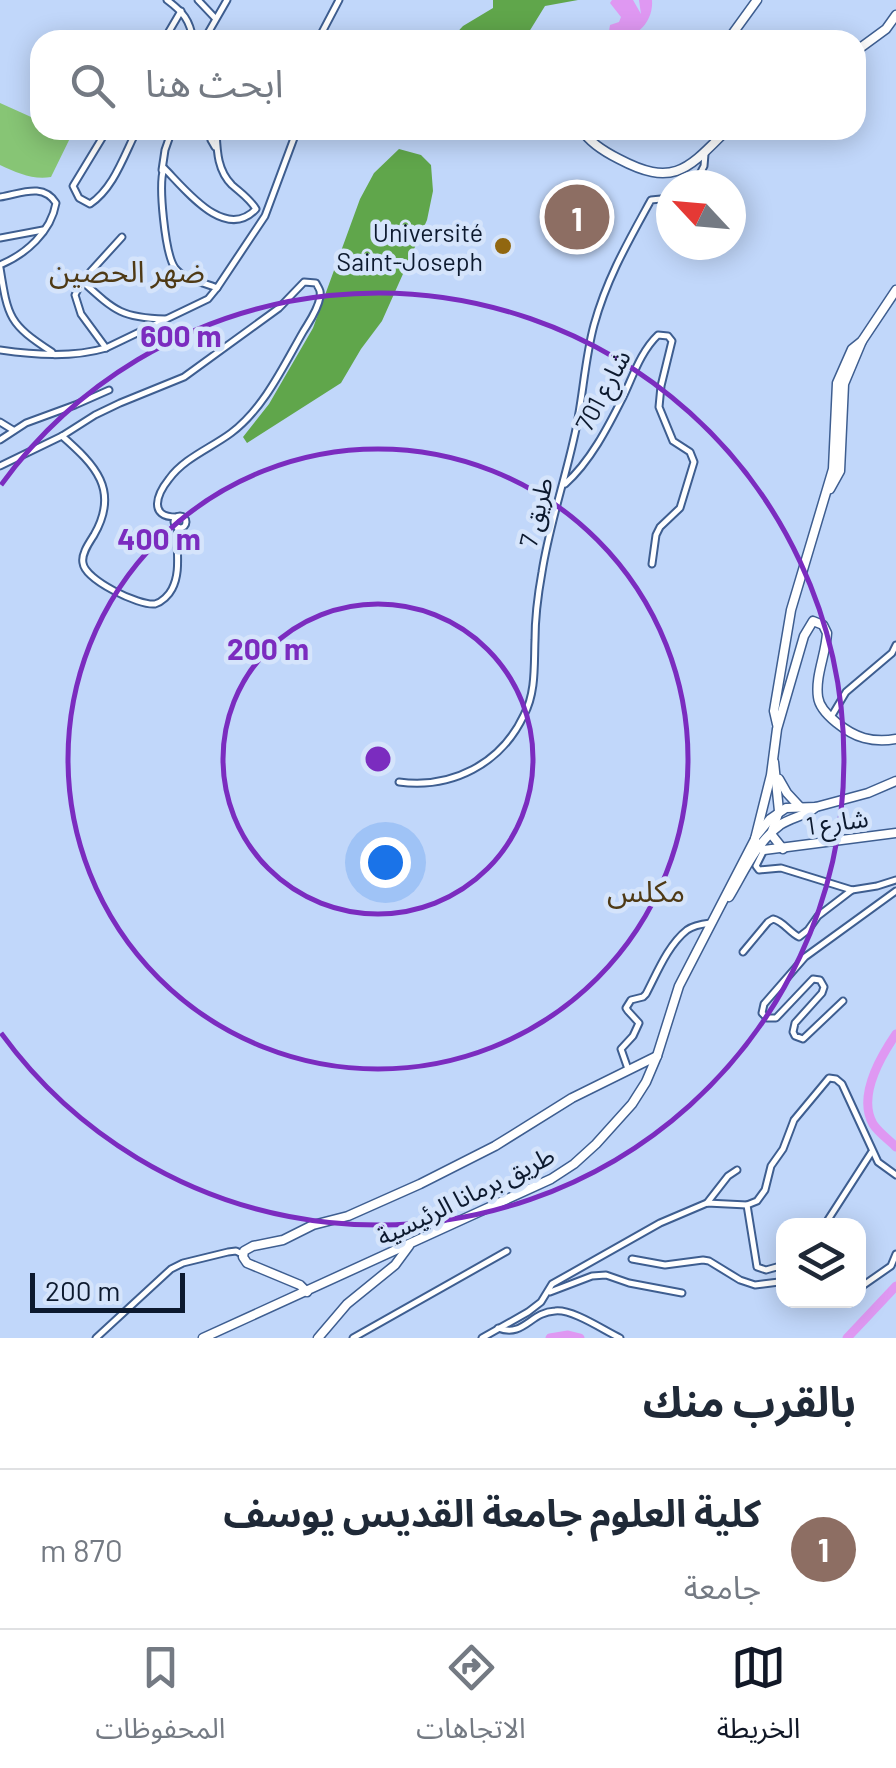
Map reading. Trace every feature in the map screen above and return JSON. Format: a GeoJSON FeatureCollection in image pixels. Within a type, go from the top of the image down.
{"type":"FeatureCollection","features":[{"type":"Feature","properties":{"kind":"street"},"geometry":{"type":"LineString","coordinates":[[167,0],[181,10],[191,30]]}},
{"type":"Feature","properties":{"kind":"street"},"geometry":{"type":"LineString","coordinates":[[198,0],[215,18]]}},
{"type":"Feature","properties":{"kind":"street"},"geometry":{"type":"LineString","coordinates":[[323,30],[339,0]]}},
{"type":"Feature","properties":{"kind":"street"},"geometry":{"type":"LineString","coordinates":[[735,30],[756,0]]}},
{"type":"Feature","properties":{"kind":"street"},"geometry":{"type":"LineString","coordinates":[[209,30],[225,1]]}},
{"type":"Feature","properties":{"kind":"street"},"geometry":{"type":"LineString","coordinates":[[170,30],[181,10]]}},
{"type":"Feature","properties":{"kind":"street"},"geometry":{"type":"LineString","coordinates":[[866,43],[886,29],[896,15]]}},
{"type":"Feature","properties":{"kind":"street"},"geometry":{"type":"LineString","coordinates":[[101,140],[74,186],[79,198],[90,204],[108,185],[132,140]]}},
{"type":"Feature","properties":{"kind":"street"},"geometry":{"type":"LineString","coordinates":[[168,140],[160,194],[172,263],[184,276],[217,288]]}},
{"type":"Feature","properties":{"kind":"street"},"geometry":{"type":"LineString","coordinates":[[162,170],[218,216],[234,220],[247,217],[256,209],[223,174],[215,140]]}},
{"type":"Feature","properties":{"kind":"street"},"geometry":{"type":"LineString","coordinates":[[0,350],[90,353],[202,303],[217,288],[265,216],[293,140]]}},
{"type":"Feature","properties":{"kind":"street"},"geometry":{"type":"LineString","coordinates":[[590,140],[636,168],[653,173],[675,172],[705,154],[718,140]]}},
{"type":"Feature","properties":{"kind":"street"},"geometry":{"type":"LineString","coordinates":[[702,170],[705,154]]}},
{"type":"Feature","properties":{"kind":"street"},"geometry":{"type":"LineString","coordinates":[[0,197],[38,190],[51,194],[56,203],[46,229],[0,267],[12,321],[55,353]]}},
{"type":"Feature","properties":{"kind":"street","name":"طريق 7"},"geometry":{"type":"LineString","coordinates":[[399,782],[431,783],[474,770],[500,751],[526,714],[533,682],[542,571],[575,434],[587,356],[620,253],[650,200],[656,199]]}},
{"type":"Feature","properties":{"kind":"street"},"geometry":{"type":"LineString","coordinates":[[0,238],[46,229]]}},
{"type":"Feature","properties":{"kind":"street"},"geometry":{"type":"LineString","coordinates":[[106,348],[77,306],[76,291],[122,237]]}},
{"type":"Feature","properties":{"kind":"street"},"geometry":{"type":"LineString","coordinates":[[82,281],[121,314],[168,319]]}},
{"type":"Feature","properties":{"kind":"street"},"geometry":{"type":"LineString","coordinates":[[0,466],[120,403],[184,378],[279,308],[304,282],[316,283],[320,290],[317,306],[274,384],[232,432],[176,470],[161,490],[158,499],[163,516],[182,516],[187,522],[178,528],[178,568],[172,591],[161,602],[139,602],[85,570],[84,554],[106,505],[102,483],[89,461],[62,436]]}},
{"type":"Feature","properties":{"kind":"street"},"geometry":{"type":"LineString","coordinates":[[778,729],[774,711],[785,638],[835,454],[837,383],[852,348],[862,341],[896,290]]}},
{"type":"Feature","properties":{"kind":"street","name":"شارع 701"},"geometry":{"type":"LineString","coordinates":[[562,486],[594,448],[648,344],[658,335],[668,336],[672,341],[660,386],[660,414],[673,441],[690,452],[694,462],[680,508],[656,535],[652,564]]}},
{"type":"Feature","properties":{"kind":"street"},"geometry":{"type":"LineString","coordinates":[[0,440],[13,430],[108,390]]}},
{"type":"Feature","properties":{"kind":"street"},"geometry":{"type":"LineString","coordinates":[[0,422],[13,430]]}},
{"type":"Feature","properties":{"kind":"street","name":"طريق برمانا الرئيسية"},"geometry":{"type":"LineString","coordinates":[[203,1338],[551,1179],[596,1144],[646,1082],[679,986],[718,910],[759,845],[778,729],[804,636],[813,622],[823,625],[827,633],[817,694],[832,717]]}},
{"type":"Feature","properties":{"kind":"street"},"geometry":{"type":"LineString","coordinates":[[896,644],[894,655],[846,692],[832,717],[860,737],[896,739]]}},
{"type":"Feature","properties":{"kind":"street"},"geometry":{"type":"LineString","coordinates":[[771,834],[779,811],[774,757]]}},
{"type":"Feature","properties":{"kind":"street"},"geometry":{"type":"LineString","coordinates":[[777,774],[800,807]]}},
{"type":"Feature","properties":{"kind":"street"},"geometry":{"type":"LineString","coordinates":[[852,890],[781,868],[759,870],[759,845],[766,823],[779,811],[816,807],[896,782]]}},
{"type":"Feature","properties":{"kind":"street"},"geometry":{"type":"LineString","coordinates":[[759,845],[785,822],[816,807]]}},
{"type":"Feature","properties":{"kind":"street","name":"شارع 1"},"geometry":{"type":"LineString","coordinates":[[759,845],[783,848],[896,833]]}},
{"type":"Feature","properties":{"kind":"street"},"geometry":{"type":"LineString","coordinates":[[771,834],[783,848]]}},
{"type":"Feature","properties":{"kind":"street"},"geometry":{"type":"LineString","coordinates":[[743,952],[773,919],[799,937],[804,936],[818,916],[852,890],[896,880]]}},
{"type":"Feature","properties":{"kind":"street"},"geometry":{"type":"LineString","coordinates":[[843,1001],[804,1039],[795,1036],[793,1029],[822,993],[820,980],[812,981],[776,1018],[769,1019],[762,1013],[764,1004],[805,957],[896,891]]}},
{"type":"Feature","properties":{"kind":"street"},"geometry":{"type":"LineString","coordinates":[[628,1071],[621,1050],[640,1023],[626,1008],[631,1000],[643,998],[663,962],[690,928],[711,923]]}},
{"type":"Feature","properties":{"kind":"street"},"geometry":{"type":"LineString","coordinates":[[242,1254],[249,1247],[283,1240],[306,1227],[348,1216],[407,1190],[495,1146],[572,1098],[657,1056]]}},
{"type":"Feature","properties":{"kind":"street"},"geometry":{"type":"LineString","coordinates":[[482,1338],[528,1312],[552,1284],[660,1223],[707,1203],[747,1205],[757,1200],[765,1190],[771,1166],[783,1149],[794,1120],[830,1078],[842,1084],[880,1165],[896,1176]]}},
{"type":"Feature","properties":{"kind":"street"},"geometry":{"type":"LineString","coordinates":[[829,1218],[872,1150]]}},
{"type":"Feature","properties":{"kind":"street"},"geometry":{"type":"LineString","coordinates":[[707,1203],[737,1170]]}},
{"type":"Feature","properties":{"kind":"street"},"geometry":{"type":"LineString","coordinates":[[747,1205],[754,1261],[757,1268],[776,1279]]}},
{"type":"Feature","properties":{"kind":"street"},"geometry":{"type":"LineString","coordinates":[[318,1338],[353,1298],[400,1260],[410,1243]]}},
{"type":"Feature","properties":{"kind":"street"},"geometry":{"type":"LineString","coordinates":[[353,1338],[507,1251]]}},
{"type":"Feature","properties":{"kind":"street"},"geometry":{"type":"LineString","coordinates":[[96,1338],[178,1266],[228,1252],[242,1254],[247,1262],[297,1283],[306,1292]]}},
{"type":"Feature","properties":{"kind":"street"},"geometry":{"type":"LineString","coordinates":[[866,1283],[890,1266],[896,1254]]}},
{"type":"Feature","properties":{"kind":"street"},"geometry":{"type":"LineString","coordinates":[[632,1259],[665,1266],[709,1261],[754,1285],[776,1283]]}},
{"type":"Feature","properties":{"kind":"street"},"geometry":{"type":"LineString","coordinates":[[762,1270],[776,1267]]}},
{"type":"Feature","properties":{"kind":"street"},"geometry":{"type":"LineString","coordinates":[[547,1294],[592,1276],[682,1292]]}},
{"type":"Feature","properties":{"kind":"street"},"geometry":{"type":"LineString","coordinates":[[498,1328],[514,1332],[538,1316],[559,1311],[620,1338]]}},
{"type":"Feature","properties":{"kind":"green space"},"geometry":{"type":"Polygon","coordinates":[[[493,0],[578,0],[545,6],[530,30],[459,30],[493,8],[493,0]]]}},
{"type":"Feature","properties":{"kind":"green space"},"geometry":{"type":"Polygon","coordinates":[[[0,103],[30,116],[30,140],[69,140],[51,177],[31,177],[0,165],[0,103]]]}},
{"type":"Feature","properties":{"kind":"green space"},"geometry":{"type":"Polygon","coordinates":[[[399,149],[421,155],[431,165],[433,191],[427,220],[382,321],[341,383],[247,443],[243,437],[269,404],[313,328],[360,199],[374,173],[399,149]]]}},
{"type":"Feature","properties":{"kind":"shaded area"},"geometry":{"type":"Polygon","coordinates":[[[633,0],[641,14],[639,0],[652,0],[652,9],[640,30],[609,30],[621,17],[610,3],[633,0]]]}},
{"type":"Feature","properties":{"kind":"waterway"},"geometry":{"type":"LineString","coordinates":[[896,1034],[878,1065],[868,1101],[873,1124],[896,1147]]}},
{"type":"Feature","properties":{"kind":"waterway"},"geometry":{"type":"LineString","coordinates":[[847,1338],[896,1286]]}},
{"type":"Feature","properties":{"kind":"waterway"},"geometry":{"type":"LineString","coordinates":[[550,1338],[580,1338]]}},
{"type":"Feature","properties":{"kind":"place","name":"كلية العلوم جامعة القديس يوسف"},"geometry":{"type":"Point","coordinates":[577,217]}},
{"type":"Feature","properties":{"kind":"place","name":"Université Saint-Joseph"},"geometry":{"type":"Point","coordinates":[503,246]}},
{"type":"Feature","properties":{"kind":"district","name":"ضهر الحصين"},"geometry":{"type":"Point","coordinates":[127,270]}},
{"type":"Feature","properties":{"kind":"district","name":"مكلس"},"geometry":{"type":"Point","coordinates":[646,890]}}]}
